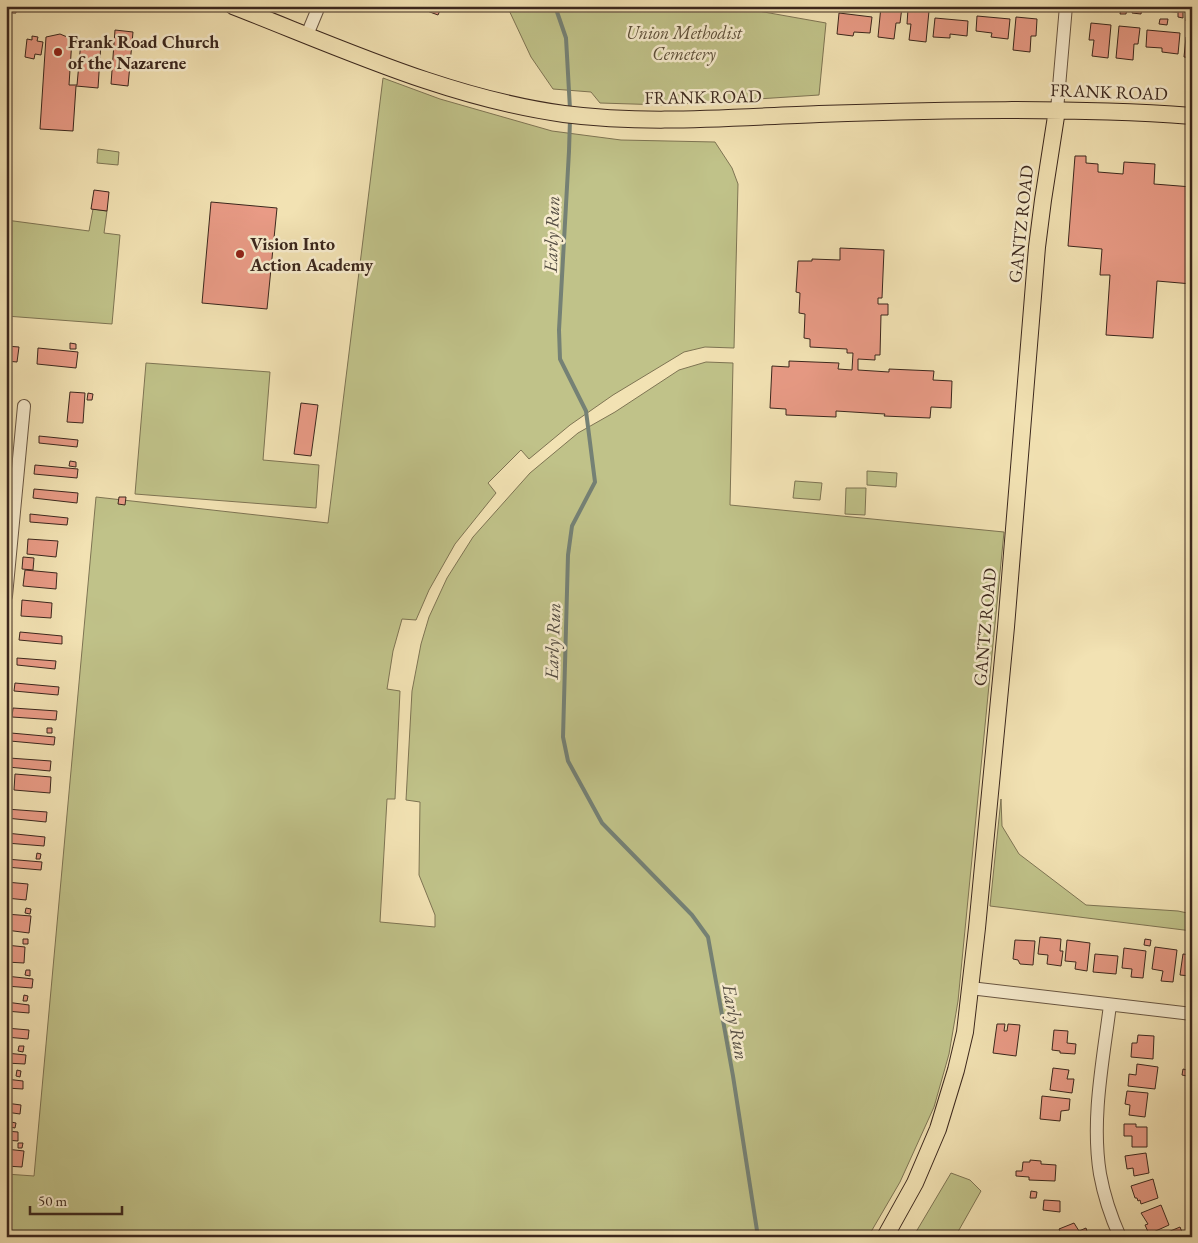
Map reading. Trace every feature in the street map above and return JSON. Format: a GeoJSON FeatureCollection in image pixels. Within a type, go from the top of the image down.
{"type":"FeatureCollection","features":[{"type":"Feature","properties":{"kind":"main road","name":"FRANK ROAD"},"geometry":{"type":"LineString","coordinates":[[233,6],[432,82],[476,96],[542,110],[585,116],[630,119],[683,119],[828,114],[1057,110],[1192,116]]}},
{"type":"Feature","properties":{"kind":"main road","name":"GANTZ ROAD"},"geometry":{"type":"LineString","coordinates":[[885,1237],[915,1183],[946,1108],[965,1032],[978,928],[1006,627],[1038,247],[1043,200],[1057,110]]}},
{"type":"Feature","properties":{"kind":"street"},"geometry":{"type":"LineString","coordinates":[[307,35],[319,6]]}},
{"type":"Feature","properties":{"kind":"street","name":"GANTZ ROAD"},"geometry":{"type":"LineString","coordinates":[[1057,110],[1066,6]]}},
{"type":"Feature","properties":{"kind":"street"},"geometry":{"type":"LineString","coordinates":[[6,596],[7,569],[24,406]]}},
{"type":"Feature","properties":{"kind":"street"},"geometry":{"type":"LineString","coordinates":[[970,988],[1192,1014]]}},
{"type":"Feature","properties":{"kind":"street"},"geometry":{"type":"LineString","coordinates":[[1110,1005],[1098,1109],[1097,1144],[1100,1175],[1107,1203],[1120,1237]]}},
{"type":"Feature","properties":{"kind":"green space","name":"Union Methodist Cemetery"},"geometry":{"type":"Polygon","coordinates":[[[507,6],[730,6],[826,23],[819,95],[665,105],[600,103],[591,92],[553,89],[531,57],[507,6]]]}},
{"type":"Feature","properties":{"kind":"green space"},"geometry":{"type":"Polygon","coordinates":[[[383,78],[440,99],[552,131],[621,140],[715,142],[732,168],[738,184],[734,348],[705,347],[684,352],[613,395],[570,425],[529,459],[521,450],[488,483],[496,493],[455,544],[429,590],[416,620],[402,619],[393,651],[387,689],[400,691],[395,799],[387,799],[380,922],[435,927],[435,915],[419,875],[420,802],[406,800],[412,691],[421,644],[429,617],[447,578],[473,537],[530,473],[578,433],[615,412],[679,370],[706,362],[733,363],[730,505],[1004,532],[958,1001],[949,1054],[934,1107],[900,1182],[868,1237],[6,1237],[6,1174],[34,1176],[96,497],[328,523],[383,78]]]}},
{"type":"Feature","properties":{"kind":"green space"},"geometry":{"type":"Polygon","coordinates":[[[98,149],[119,152],[118,165],[97,163],[98,149]]]}},
{"type":"Feature","properties":{"kind":"green space"},"geometry":{"type":"Polygon","coordinates":[[[93,209],[107,211],[104,233],[120,235],[112,324],[6,316],[6,220],[89,231],[93,209]]]}},
{"type":"Feature","properties":{"kind":"green space"},"geometry":{"type":"Polygon","coordinates":[[[146,363],[270,372],[263,460],[319,465],[316,508],[135,494],[146,363]]]}},
{"type":"Feature","properties":{"kind":"green space"},"geometry":{"type":"Polygon","coordinates":[[[867,471],[897,473],[896,487],[867,485],[867,471]]]}},
{"type":"Feature","properties":{"kind":"green space"},"geometry":{"type":"Polygon","coordinates":[[[795,481],[822,483],[820,500],[793,498],[795,481]]]}},
{"type":"Feature","properties":{"kind":"green space"},"geometry":{"type":"Polygon","coordinates":[[[846,488],[866,488],[865,515],[845,514],[846,488]]]}},
{"type":"Feature","properties":{"kind":"green space"},"geometry":{"type":"Polygon","coordinates":[[[1001,799],[1002,826],[1019,854],[1086,905],[1178,911],[1192,914],[1192,931],[990,906],[1001,799]]]}},
{"type":"Feature","properties":{"kind":"green space"},"geometry":{"type":"Polygon","coordinates":[[[951,1173],[970,1180],[981,1191],[955,1237],[913,1237],[951,1173]]]}},
{"type":"Feature","properties":{"kind":"building"},"geometry":{"type":"Polygon","coordinates":[[[6,6],[16,6],[16,13],[6,13],[6,6]]]}},
{"type":"Feature","properties":{"kind":"building"},"geometry":{"type":"Polygon","coordinates":[[[420,6],[442,6],[438,15],[419,8],[420,6]]]}},
{"type":"Feature","properties":{"kind":"building"},"geometry":{"type":"Polygon","coordinates":[[[881,6],[902,7],[900,23],[896,23],[894,39],[878,37],[881,6]]]}},
{"type":"Feature","properties":{"kind":"building"},"geometry":{"type":"Polygon","coordinates":[[[1129,6],[1148,6],[1148,9],[1142,8],[1141,14],[1132,13],[1133,7],[1129,6]]]}},
{"type":"Feature","properties":{"kind":"building"},"geometry":{"type":"Polygon","coordinates":[[[1164,6],[1181,6],[1181,8],[1178,7],[1177,12],[1164,11],[1164,6]]]}},
{"type":"Feature","properties":{"kind":"building"},"geometry":{"type":"Polygon","coordinates":[[[1121,8],[1127,9],[1126,14],[1120,14],[1121,8]]]}},
{"type":"Feature","properties":{"kind":"building"},"geometry":{"type":"Polygon","coordinates":[[[908,9],[929,11],[926,42],[909,40],[911,24],[907,24],[908,9]]]}},
{"type":"Feature","properties":{"kind":"building"},"geometry":{"type":"Polygon","coordinates":[[[1187,9],[1192,10],[1192,22],[1186,21],[1187,9]]]}},
{"type":"Feature","properties":{"kind":"building"},"geometry":{"type":"Polygon","coordinates":[[[1178,10],[1183,10],[1183,18],[1178,17],[1178,10]]]}},
{"type":"Feature","properties":{"kind":"building"},"geometry":{"type":"Polygon","coordinates":[[[839,13],[872,17],[870,33],[854,32],[853,36],[837,34],[839,13]]]}},
{"type":"Feature","properties":{"kind":"building"},"geometry":{"type":"Polygon","coordinates":[[[977,16],[1010,19],[1008,39],[991,37],[992,33],[976,31],[977,16]]]}},
{"type":"Feature","properties":{"kind":"building"},"geometry":{"type":"Polygon","coordinates":[[[1016,17],[1037,19],[1036,36],[1031,36],[1030,52],[1013,50],[1016,17]]]}},
{"type":"Feature","properties":{"kind":"building"},"geometry":{"type":"Polygon","coordinates":[[[935,18],[968,21],[967,36],[950,34],[950,38],[933,37],[935,18]]]}},
{"type":"Feature","properties":{"kind":"building"},"geometry":{"type":"Polygon","coordinates":[[[1160,19],[1168,19],[1167,25],[1159,24],[1160,19]]]}},
{"type":"Feature","properties":{"kind":"building"},"geometry":{"type":"Polygon","coordinates":[[[1091,23],[1111,25],[1108,58],[1092,56],[1094,40],[1089,40],[1091,23]]]}},
{"type":"Feature","properties":{"kind":"building"},"geometry":{"type":"Polygon","coordinates":[[[1119,26],[1140,28],[1138,44],[1134,44],[1133,60],[1116,58],[1119,26]]]}},
{"type":"Feature","properties":{"kind":"building"},"geometry":{"type":"Polygon","coordinates":[[[115,30],[133,32],[128,86],[111,84],[115,30]]]}},
{"type":"Feature","properties":{"kind":"building"},"geometry":{"type":"Polygon","coordinates":[[[1147,30],[1180,33],[1178,54],[1162,52],[1162,48],[1146,47],[1147,30]]]}},
{"type":"Feature","properties":{"kind":"building"},"geometry":{"type":"Polygon","coordinates":[[[60,34],[72,39],[69,85],[77,85],[81,41],[101,43],[98,88],[76,86],[73,131],[40,129],[46,37],[60,34]]]}},
{"type":"Feature","properties":{"kind":"building"},"geometry":{"type":"Polygon","coordinates":[[[32,36],[38,37],[37,41],[43,42],[41,55],[35,54],[34,59],[25,57],[27,39],[32,40],[32,36]]]}},
{"type":"Feature","properties":{"kind":"building"},"geometry":{"type":"Polygon","coordinates":[[[1186,37],[1192,37],[1192,58],[1184,57],[1186,37]]]}},
{"type":"Feature","properties":{"kind":"building"},"geometry":{"type":"Polygon","coordinates":[[[1075,156],[1086,156],[1086,163],[1098,164],[1098,172],[1123,174],[1124,162],[1155,164],[1154,184],[1192,187],[1192,284],[1157,281],[1153,338],[1106,335],[1110,275],[1100,275],[1102,249],[1068,246],[1075,156]]]}},
{"type":"Feature","properties":{"kind":"building"},"geometry":{"type":"Polygon","coordinates":[[[94,190],[109,192],[107,211],[91,209],[94,190]]]}},
{"type":"Feature","properties":{"kind":"building"},"geometry":{"type":"Polygon","coordinates":[[[211,202],[277,208],[267,309],[202,303],[211,202]]]}},
{"type":"Feature","properties":{"kind":"building"},"geometry":{"type":"Polygon","coordinates":[[[840,248],[884,250],[882,298],[878,298],[878,304],[888,304],[888,315],[881,315],[880,355],[875,355],[875,360],[858,359],[858,370],[889,372],[889,369],[934,371],[933,380],[952,381],[951,408],[931,407],[930,418],[836,411],[836,417],[786,415],[786,409],[770,408],[772,366],[789,367],[789,361],[839,363],[838,369],[852,370],[853,353],[847,353],[847,349],[810,347],[810,339],[804,338],[805,314],[799,313],[800,293],[796,292],[798,261],[812,261],[812,259],[840,260],[840,248]]]}},
{"type":"Feature","properties":{"kind":"building"},"geometry":{"type":"Polygon","coordinates":[[[70,343],[76,344],[76,349],[70,349],[70,343]]]}},
{"type":"Feature","properties":{"kind":"building"},"geometry":{"type":"Polygon","coordinates":[[[6,346],[19,347],[17,362],[6,361],[6,346]]]}},
{"type":"Feature","properties":{"kind":"building"},"geometry":{"type":"Polygon","coordinates":[[[38,348],[78,352],[76,368],[37,364],[38,348]]]}},
{"type":"Feature","properties":{"kind":"building"},"geometry":{"type":"Polygon","coordinates":[[[70,392],[85,393],[83,423],[67,422],[70,392]]]}},
{"type":"Feature","properties":{"kind":"building"},"geometry":{"type":"Polygon","coordinates":[[[88,393],[93,394],[92,400],[87,400],[88,393]]]}},
{"type":"Feature","properties":{"kind":"building"},"geometry":{"type":"Polygon","coordinates":[[[301,403],[318,405],[311,456],[294,454],[301,403]]]}},
{"type":"Feature","properties":{"kind":"building"},"geometry":{"type":"Polygon","coordinates":[[[39,436],[78,440],[77,447],[39,443],[39,436]]]}},
{"type":"Feature","properties":{"kind":"building"},"geometry":{"type":"Polygon","coordinates":[[[70,461],[76,462],[76,467],[69,466],[70,461]]]}},
{"type":"Feature","properties":{"kind":"building"},"geometry":{"type":"Polygon","coordinates":[[[35,465],[78,469],[77,478],[34,474],[35,465]]]}},
{"type":"Feature","properties":{"kind":"building"},"geometry":{"type":"Polygon","coordinates":[[[34,489],[78,493],[77,503],[33,498],[34,489]]]}},
{"type":"Feature","properties":{"kind":"building"},"geometry":{"type":"Polygon","coordinates":[[[119,497],[126,497],[125,505],[118,504],[119,497]]]}},
{"type":"Feature","properties":{"kind":"building"},"geometry":{"type":"Polygon","coordinates":[[[30,514],[68,518],[67,525],[30,522],[30,514]]]}},
{"type":"Feature","properties":{"kind":"building"},"geometry":{"type":"Polygon","coordinates":[[[28,539],[58,541],[56,557],[27,554],[28,539]]]}},
{"type":"Feature","properties":{"kind":"building"},"geometry":{"type":"Polygon","coordinates":[[[23,557],[34,558],[33,570],[22,569],[23,557]]]}},
{"type":"Feature","properties":{"kind":"building"},"geometry":{"type":"Polygon","coordinates":[[[25,570],[57,573],[56,589],[23,586],[25,570]]]}},
{"type":"Feature","properties":{"kind":"building"},"geometry":{"type":"Polygon","coordinates":[[[22,600],[52,603],[51,618],[21,616],[22,600]]]}},
{"type":"Feature","properties":{"kind":"building"},"geometry":{"type":"Polygon","coordinates":[[[20,632],[62,636],[62,644],[19,640],[20,632]]]}},
{"type":"Feature","properties":{"kind":"building"},"geometry":{"type":"Polygon","coordinates":[[[17,658],[56,661],[55,669],[17,665],[17,658]]]}},
{"type":"Feature","properties":{"kind":"building"},"geometry":{"type":"Polygon","coordinates":[[[15,683],[59,687],[58,695],[14,691],[15,683]]]}},
{"type":"Feature","properties":{"kind":"building"},"geometry":{"type":"Polygon","coordinates":[[[13,708],[57,711],[56,720],[12,717],[13,708]]]}},
{"type":"Feature","properties":{"kind":"building"},"geometry":{"type":"Polygon","coordinates":[[[47,728],[52,728],[52,733],[47,733],[47,728]]]}},
{"type":"Feature","properties":{"kind":"building"},"geometry":{"type":"Polygon","coordinates":[[[11,733],[55,737],[54,745],[10,741],[11,733]]]}},
{"type":"Feature","properties":{"kind":"building"},"geometry":{"type":"Polygon","coordinates":[[[9,758],[51,761],[50,771],[8,767],[9,758]]]}},
{"type":"Feature","properties":{"kind":"building"},"geometry":{"type":"Polygon","coordinates":[[[15,774],[51,777],[50,793],[14,790],[15,774]]]}},
{"type":"Feature","properties":{"kind":"building"},"geometry":{"type":"Polygon","coordinates":[[[6,809],[47,812],[46,822],[6,818],[6,809]]]}},
{"type":"Feature","properties":{"kind":"building"},"geometry":{"type":"Polygon","coordinates":[[[6,833],[45,837],[44,846],[6,843],[6,833]]]}},
{"type":"Feature","properties":{"kind":"building"},"geometry":{"type":"Polygon","coordinates":[[[37,853],[41,854],[40,859],[36,859],[37,853]]]}},
{"type":"Feature","properties":{"kind":"building"},"geometry":{"type":"Polygon","coordinates":[[[6,859],[42,862],[41,870],[6,867],[6,859]]]}},
{"type":"Feature","properties":{"kind":"building"},"geometry":{"type":"Polygon","coordinates":[[[6,882],[28,884],[26,900],[6,898],[6,882]]]}},
{"type":"Feature","properties":{"kind":"building"},"geometry":{"type":"Polygon","coordinates":[[[26,908],[31,909],[30,914],[25,913],[26,908]]]}},
{"type":"Feature","properties":{"kind":"building"},"geometry":{"type":"Polygon","coordinates":[[[6,914],[31,916],[29,933],[6,930],[6,914]]]}},
{"type":"Feature","properties":{"kind":"building"},"geometry":{"type":"Polygon","coordinates":[[[1040,937],[1061,939],[1060,951],[1063,951],[1061,966],[1047,964],[1048,955],[1038,954],[1040,937]]]}},
{"type":"Feature","properties":{"kind":"building"},"geometry":{"type":"Polygon","coordinates":[[[23,939],[28,939],[28,944],[23,944],[23,939]]]}},
{"type":"Feature","properties":{"kind":"building"},"geometry":{"type":"Polygon","coordinates":[[[1145,939],[1151,940],[1150,946],[1144,945],[1145,939]]]}},
{"type":"Feature","properties":{"kind":"building"},"geometry":{"type":"Polygon","coordinates":[[[1015,940],[1035,941],[1033,965],[1020,964],[1018,960],[1013,959],[1015,940]]]}},
{"type":"Feature","properties":{"kind":"building"},"geometry":{"type":"Polygon","coordinates":[[[1067,940],[1090,943],[1087,971],[1075,969],[1076,962],[1065,961],[1067,940]]]}},
{"type":"Feature","properties":{"kind":"building"},"geometry":{"type":"Polygon","coordinates":[[[6,945],[25,947],[24,963],[6,962],[6,945]]]}},
{"type":"Feature","properties":{"kind":"building"},"geometry":{"type":"Polygon","coordinates":[[[1155,947],[1177,950],[1173,982],[1161,981],[1163,971],[1152,969],[1155,947]]]}},
{"type":"Feature","properties":{"kind":"building"},"geometry":{"type":"Polygon","coordinates":[[[1124,948],[1146,951],[1143,978],[1131,977],[1132,969],[1122,968],[1124,948]]]}},
{"type":"Feature","properties":{"kind":"building"},"geometry":{"type":"Polygon","coordinates":[[[1095,954],[1118,956],[1116,974],[1093,972],[1095,954]]]}},
{"type":"Feature","properties":{"kind":"building"},"geometry":{"type":"Polygon","coordinates":[[[1183,954],[1192,955],[1192,984],[1189,983],[1190,976],[1180,975],[1183,954]]]}},
{"type":"Feature","properties":{"kind":"building"},"geometry":{"type":"Polygon","coordinates":[[[26,970],[30,970],[30,976],[25,975],[26,970]]]}},
{"type":"Feature","properties":{"kind":"building"},"geometry":{"type":"Polygon","coordinates":[[[6,976],[33,979],[32,988],[6,986],[6,976]]]}},
{"type":"Feature","properties":{"kind":"building"},"geometry":{"type":"Polygon","coordinates":[[[24,995],[28,996],[27,1001],[23,1001],[24,995]]]}},
{"type":"Feature","properties":{"kind":"building"},"geometry":{"type":"Polygon","coordinates":[[[6,1002],[29,1005],[29,1013],[6,1011],[6,1002]]]}},
{"type":"Feature","properties":{"kind":"building"},"geometry":{"type":"Polygon","coordinates":[[[997,1024],[1005,1024],[1004,1031],[1007,1031],[1008,1024],[1020,1025],[1016,1056],[993,1053],[997,1024]]]}},
{"type":"Feature","properties":{"kind":"building"},"geometry":{"type":"Polygon","coordinates":[[[6,1028],[29,1030],[28,1039],[6,1037],[6,1028]]]}},
{"type":"Feature","properties":{"kind":"building"},"geometry":{"type":"Polygon","coordinates":[[[1054,1030],[1068,1031],[1067,1043],[1076,1044],[1075,1054],[1060,1053],[1060,1051],[1052,1050],[1054,1030]]]}},
{"type":"Feature","properties":{"kind":"building"},"geometry":{"type":"Polygon","coordinates":[[[1138,1035],[1154,1036],[1153,1059],[1131,1057],[1132,1043],[1137,1043],[1138,1035]]]}},
{"type":"Feature","properties":{"kind":"building"},"geometry":{"type":"Polygon","coordinates":[[[19,1046],[24,1046],[23,1052],[18,1051],[19,1046]]]}},
{"type":"Feature","properties":{"kind":"building"},"geometry":{"type":"Polygon","coordinates":[[[6,1053],[26,1055],[25,1064],[6,1063],[6,1053]]]}},
{"type":"Feature","properties":{"kind":"building"},"geometry":{"type":"Polygon","coordinates":[[[1137,1064],[1158,1067],[1155,1089],[1128,1086],[1129,1074],[1136,1075],[1137,1064]]]}},
{"type":"Feature","properties":{"kind":"building"},"geometry":{"type":"Polygon","coordinates":[[[1053,1068],[1069,1070],[1067,1079],[1074,1079],[1072,1093],[1050,1090],[1053,1068]]]}},
{"type":"Feature","properties":{"kind":"building"},"geometry":{"type":"Polygon","coordinates":[[[1183,1069],[1187,1070],[1187,1076],[1182,1075],[1183,1069]]]}},
{"type":"Feature","properties":{"kind":"building"},"geometry":{"type":"Polygon","coordinates":[[[17,1070],[21,1071],[20,1077],[16,1076],[17,1070]]]}},
{"type":"Feature","properties":{"kind":"building"},"geometry":{"type":"Polygon","coordinates":[[[6,1079],[23,1081],[23,1089],[6,1088],[6,1079]]]}},
{"type":"Feature","properties":{"kind":"building"},"geometry":{"type":"Polygon","coordinates":[[[1127,1091],[1148,1093],[1145,1117],[1129,1115],[1130,1105],[1125,1104],[1127,1091]]]}},
{"type":"Feature","properties":{"kind":"building"},"geometry":{"type":"Polygon","coordinates":[[[1042,1096],[1070,1099],[1069,1110],[1061,1111],[1060,1121],[1040,1119],[1042,1096]]]}},
{"type":"Feature","properties":{"kind":"building"},"geometry":{"type":"Polygon","coordinates":[[[6,1103],[21,1105],[20,1114],[6,1112],[6,1103]]]}},
{"type":"Feature","properties":{"kind":"building"},"geometry":{"type":"Polygon","coordinates":[[[11,1122],[16,1123],[15,1128],[10,1127],[11,1122]]]}},
{"type":"Feature","properties":{"kind":"building"},"geometry":{"type":"Polygon","coordinates":[[[1124,1124],[1136,1124],[1136,1127],[1147,1127],[1147,1147],[1132,1147],[1132,1136],[1124,1136],[1124,1124]]]}},
{"type":"Feature","properties":{"kind":"building"},"geometry":{"type":"Polygon","coordinates":[[[6,1131],[18,1132],[18,1141],[6,1140],[6,1131]]]}},
{"type":"Feature","properties":{"kind":"building"},"geometry":{"type":"Polygon","coordinates":[[[18,1143],[23,1143],[22,1148],[18,1148],[18,1143]]]}},
{"type":"Feature","properties":{"kind":"building"},"geometry":{"type":"Polygon","coordinates":[[[6,1149],[24,1151],[22,1167],[6,1166],[6,1149]]]}},
{"type":"Feature","properties":{"kind":"building"},"geometry":{"type":"Polygon","coordinates":[[[1146,1153],[1149,1173],[1134,1176],[1133,1168],[1127,1169],[1125,1156],[1146,1153]]]}},
{"type":"Feature","properties":{"kind":"building"},"geometry":{"type":"Polygon","coordinates":[[[1030,1160],[1041,1161],[1041,1164],[1056,1165],[1055,1181],[1029,1180],[1029,1177],[1016,1176],[1016,1171],[1022,1171],[1023,1162],[1030,1162],[1030,1160]]]}},
{"type":"Feature","properties":{"kind":"building"},"geometry":{"type":"Polygon","coordinates":[[[1153,1179],[1158,1198],[1141,1204],[1140,1200],[1138,1201],[1135,1198],[1131,1186],[1153,1179]]]}},
{"type":"Feature","properties":{"kind":"building"},"geometry":{"type":"Polygon","coordinates":[[[1031,1191],[1037,1192],[1036,1198],[1030,1198],[1031,1191]]]}},
{"type":"Feature","properties":{"kind":"building"},"geometry":{"type":"Polygon","coordinates":[[[1044,1200],[1060,1201],[1060,1212],[1043,1210],[1044,1200]]]}},
{"type":"Feature","properties":{"kind":"building"},"geometry":{"type":"Polygon","coordinates":[[[1161,1205],[1169,1225],[1149,1234],[1145,1225],[1148,1224],[1141,1213],[1161,1205]]]}},
{"type":"Feature","properties":{"kind":"building"},"geometry":{"type":"Polygon","coordinates":[[[1074,1223],[1079,1231],[1086,1228],[1089,1237],[1062,1237],[1059,1229],[1074,1223]]]}},
{"type":"Feature","properties":{"kind":"building"},"geometry":{"type":"Polygon","coordinates":[[[1180,1227],[1184,1237],[1156,1237],[1180,1227]]]}},
{"type":"Feature","properties":{"kind":"waterway","name":"Early Run"},"geometry":{"type":"LineString","coordinates":[[555,6],[566,38],[570,109]]}},
{"type":"Feature","properties":{"kind":"waterway","name":"Early Run"},"geometry":{"type":"LineString","coordinates":[[570,119],[559,330],[560,359],[586,411],[595,482],[572,526],[568,555],[563,737],[568,761],[602,823],[692,915],[708,937],[733,1076],[758,1237]]}},
{"type":"Feature","properties":{"kind":"place","name":"Frank Road Church of the Nazarene"},"geometry":{"type":"Point","coordinates":[58,52]}},
{"type":"Feature","properties":{"kind":"place","name":"Vision Into Action Academy"},"geometry":{"type":"Point","coordinates":[240,254]}}]}
